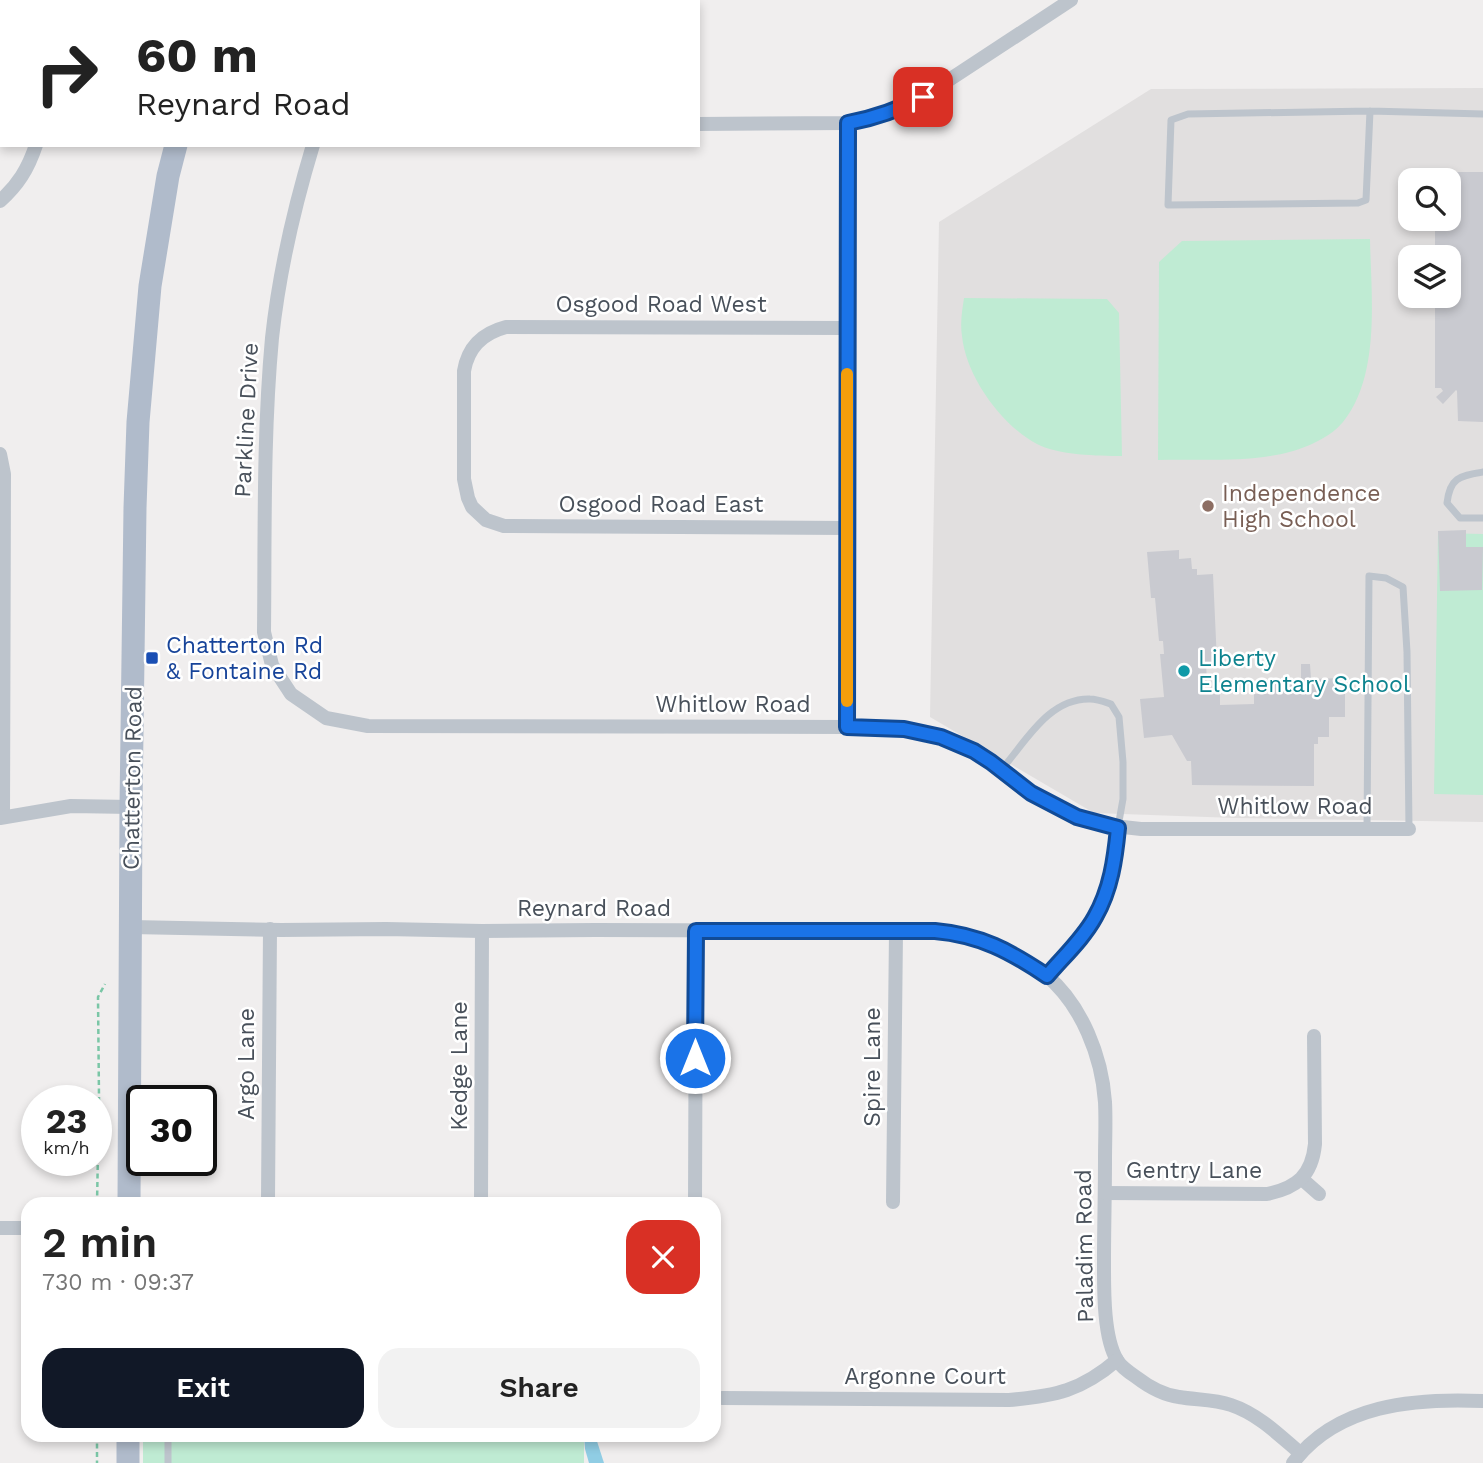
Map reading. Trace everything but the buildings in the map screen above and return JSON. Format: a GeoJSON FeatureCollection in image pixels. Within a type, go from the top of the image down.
{"type":"FeatureCollection","features":[{"type":"Feature","properties":{"kind":"main road","name":"Chatterton Road"},"geometry":{"type":"LineString","coordinates":[[129,1197],[131,807],[138,422],[150,286],[168,176],[175,147]]}},
{"type":"Feature","properties":{"kind":"main road"},"geometry":{"type":"LineString","coordinates":[[128,1442],[128,1463]]}},
{"type":"Feature","properties":{"kind":"street"},"geometry":{"type":"LineString","coordinates":[[700,124],[848,123],[873,118],[923,97],[1069,1]]}},
{"type":"Feature","properties":{"kind":"street"},"geometry":{"type":"LineString","coordinates":[[847,727],[848,123]]}},
{"type":"Feature","properties":{"kind":"street"},"geometry":{"type":"LineString","coordinates":[[0,201],[13,190],[26,171],[35,147]]}},
{"type":"Feature","properties":{"kind":"street","name":"Parkline Drive"},"geometry":{"type":"LineString","coordinates":[[291,694],[272,665],[264,632],[266,423],[272,337],[279,289],[288,238],[312,147]]}},
{"type":"Feature","properties":{"kind":"street","name":"Osgood Road West"},"geometry":{"type":"LineString","coordinates":[[478,514],[468,498],[464,479],[464,371],[468,355],[487,334],[516,327],[847,328]]}},
{"type":"Feature","properties":{"kind":"street"},"geometry":{"type":"LineString","coordinates":[[0,454],[4,474],[2,817],[71,806],[131,807]]}},
{"type":"Feature","properties":{"kind":"street","name":"Osgood Road East"},"geometry":{"type":"LineString","coordinates":[[478,514],[485,520],[512,526],[847,528]]}},
{"type":"Feature","properties":{"kind":"street","name":"Whitlow Road"},"geometry":{"type":"LineString","coordinates":[[291,694],[326,718],[368,726],[904,729],[941,737],[974,751],[1031,793],[1077,817],[1118,828],[1409,828]]}},
{"type":"Feature","properties":{"kind":"street"},"geometry":{"type":"LineString","coordinates":[[1047,976],[1095,918],[1109,886],[1118,828]]}},
{"type":"Feature","properties":{"kind":"street","name":"Reynard Road"},"geometry":{"type":"LineString","coordinates":[[131,927],[482,931],[935,931],[958,933],[986,941],[1017,956],[1047,976]]}},
{"type":"Feature","properties":{"kind":"street","name":"Argo Lane"},"geometry":{"type":"LineString","coordinates":[[268,1197],[270,929]]}},
{"type":"Feature","properties":{"kind":"street","name":"Kedge Lane"},"geometry":{"type":"LineString","coordinates":[[481,1197],[482,931]]}},
{"type":"Feature","properties":{"kind":"street"},"geometry":{"type":"LineString","coordinates":[[695,1197],[696,931]]}},
{"type":"Feature","properties":{"kind":"street","name":"Spire Lane"},"geometry":{"type":"LineString","coordinates":[[894,1202],[896,932]]}},
{"type":"Feature","properties":{"kind":"street","name":"Paladim Road"},"geometry":{"type":"LineString","coordinates":[[1047,976],[1067,997],[1088,1033],[1097,1058],[1105,1101],[1104,1296],[1110,1341],[1117,1360]]}},
{"type":"Feature","properties":{"kind":"street"},"geometry":{"type":"LineString","coordinates":[[1314,1037],[1314,1157],[1302,1179],[1319,1194]]}},
{"type":"Feature","properties":{"kind":"street","name":"Gentry Lane"},"geometry":{"type":"LineString","coordinates":[[1105,1193],[1267,1194],[1292,1187],[1302,1179]]}},
{"type":"Feature","properties":{"kind":"street"},"geometry":{"type":"LineString","coordinates":[[0,1228],[21,1228]]}},
{"type":"Feature","properties":{"kind":"street"},"geometry":{"type":"LineString","coordinates":[[1117,1360],[1138,1378],[1164,1393],[1218,1401],[1256,1417],[1296,1458],[1314,1440],[1363,1412],[1419,1401],[1483,1401]]}},
{"type":"Feature","properties":{"kind":"street","name":"Argonne Court"},"geometry":{"type":"LineString","coordinates":[[722,1398],[1034,1398],[1059,1394],[1084,1384],[1117,1360]]}},
{"type":"Feature","properties":{"kind":"lane"},"geometry":{"type":"LineString","coordinates":[[1370,111],[1366,200],[1358,203],[1168,205],[1171,120],[1188,114],[1370,111],[1483,114]]}},
{"type":"Feature","properties":{"kind":"lane"},"geometry":{"type":"LineString","coordinates":[[1483,472],[1462,475],[1448,489],[1447,503],[1460,518],[1483,518]]}},
{"type":"Feature","properties":{"kind":"lane"},"geometry":{"type":"LineString","coordinates":[[1367,829],[1369,576],[1403,587],[1407,652],[1409,828]]}},
{"type":"Feature","properties":{"kind":"lane"},"geometry":{"type":"LineString","coordinates":[[1001,771],[1051,712],[1071,702],[1090,699],[1111,704],[1119,716],[1123,762],[1123,799],[1118,828]]}},
{"type":"Feature","properties":{"kind":"lane"},"geometry":{"type":"LineString","coordinates":[[169,1442],[169,1463]]}},
{"type":"Feature","properties":{"kind":"path"},"geometry":{"type":"LineString","coordinates":[[97,1197],[98,997],[104,984]]}},
{"type":"Feature","properties":{"kind":"path"},"geometry":{"type":"LineString","coordinates":[[97,1442],[97,1463]]}},
{"type":"Feature","properties":{"kind":"shaded area","name":"Independence High School"},"geometry":{"type":"Polygon","coordinates":[[[1483,88],[1483,822],[1094,813],[930,717],[939,222],[1151,89],[1483,88]]]}},
{"type":"Feature","properties":{"kind":"green space"},"geometry":{"type":"Polygon","coordinates":[[[1370,239],[1372,309],[1369,358],[1355,403],[1343,422],[1312,444],[1276,455],[1232,459],[1158,460],[1159,262],[1182,241],[1370,239]]]}},
{"type":"Feature","properties":{"kind":"green space"},"geometry":{"type":"Polygon","coordinates":[[[964,298],[1107,299],[1119,313],[1122,456],[1056,451],[1037,444],[1011,425],[987,398],[970,367],[961,331],[964,298]]]}},
{"type":"Feature","properties":{"kind":"green space"},"geometry":{"type":"Polygon","coordinates":[[[1438,533],[1483,534],[1483,795],[1434,794],[1438,533]]]}},
{"type":"Feature","properties":{"kind":"green space"},"geometry":{"type":"Polygon","coordinates":[[[143,1442],[584,1442],[584,1463],[143,1463],[143,1442]]]}},
{"type":"Feature","properties":{"kind":"water"},"geometry":{"type":"Polygon","coordinates":[[[584,1442],[597,1442],[604,1463],[589,1463],[584,1442]]]}},
{"type":"Feature","properties":{"kind":"slow traffic"},"geometry":{"type":"LineString","coordinates":[[847,374],[847,701]]}},
{"type":"Feature","properties":{"kind":"place","name":"Independence High School"},"geometry":{"type":"Point","coordinates":[1208,506]}},
{"type":"Feature","properties":{"kind":"place","name":"Chatterton Rd & Fontaine Rd"},"geometry":{"type":"Point","coordinates":[152,658]}},
{"type":"Feature","properties":{"kind":"place","name":"Liberty Elementary School"},"geometry":{"type":"Point","coordinates":[1184,671]}},
{"type":"Feature","properties":{"kind":"route"},"geometry":{"type":"LineString","coordinates":[[695,1058],[696,931],[958,933],[986,941],[1017,956],[1047,976],[1095,918],[1109,886],[1118,828],[1077,817],[1031,793],[991,762],[958,743],[904,729],[847,727],[848,123],[873,118],[923,97]]}}]}
